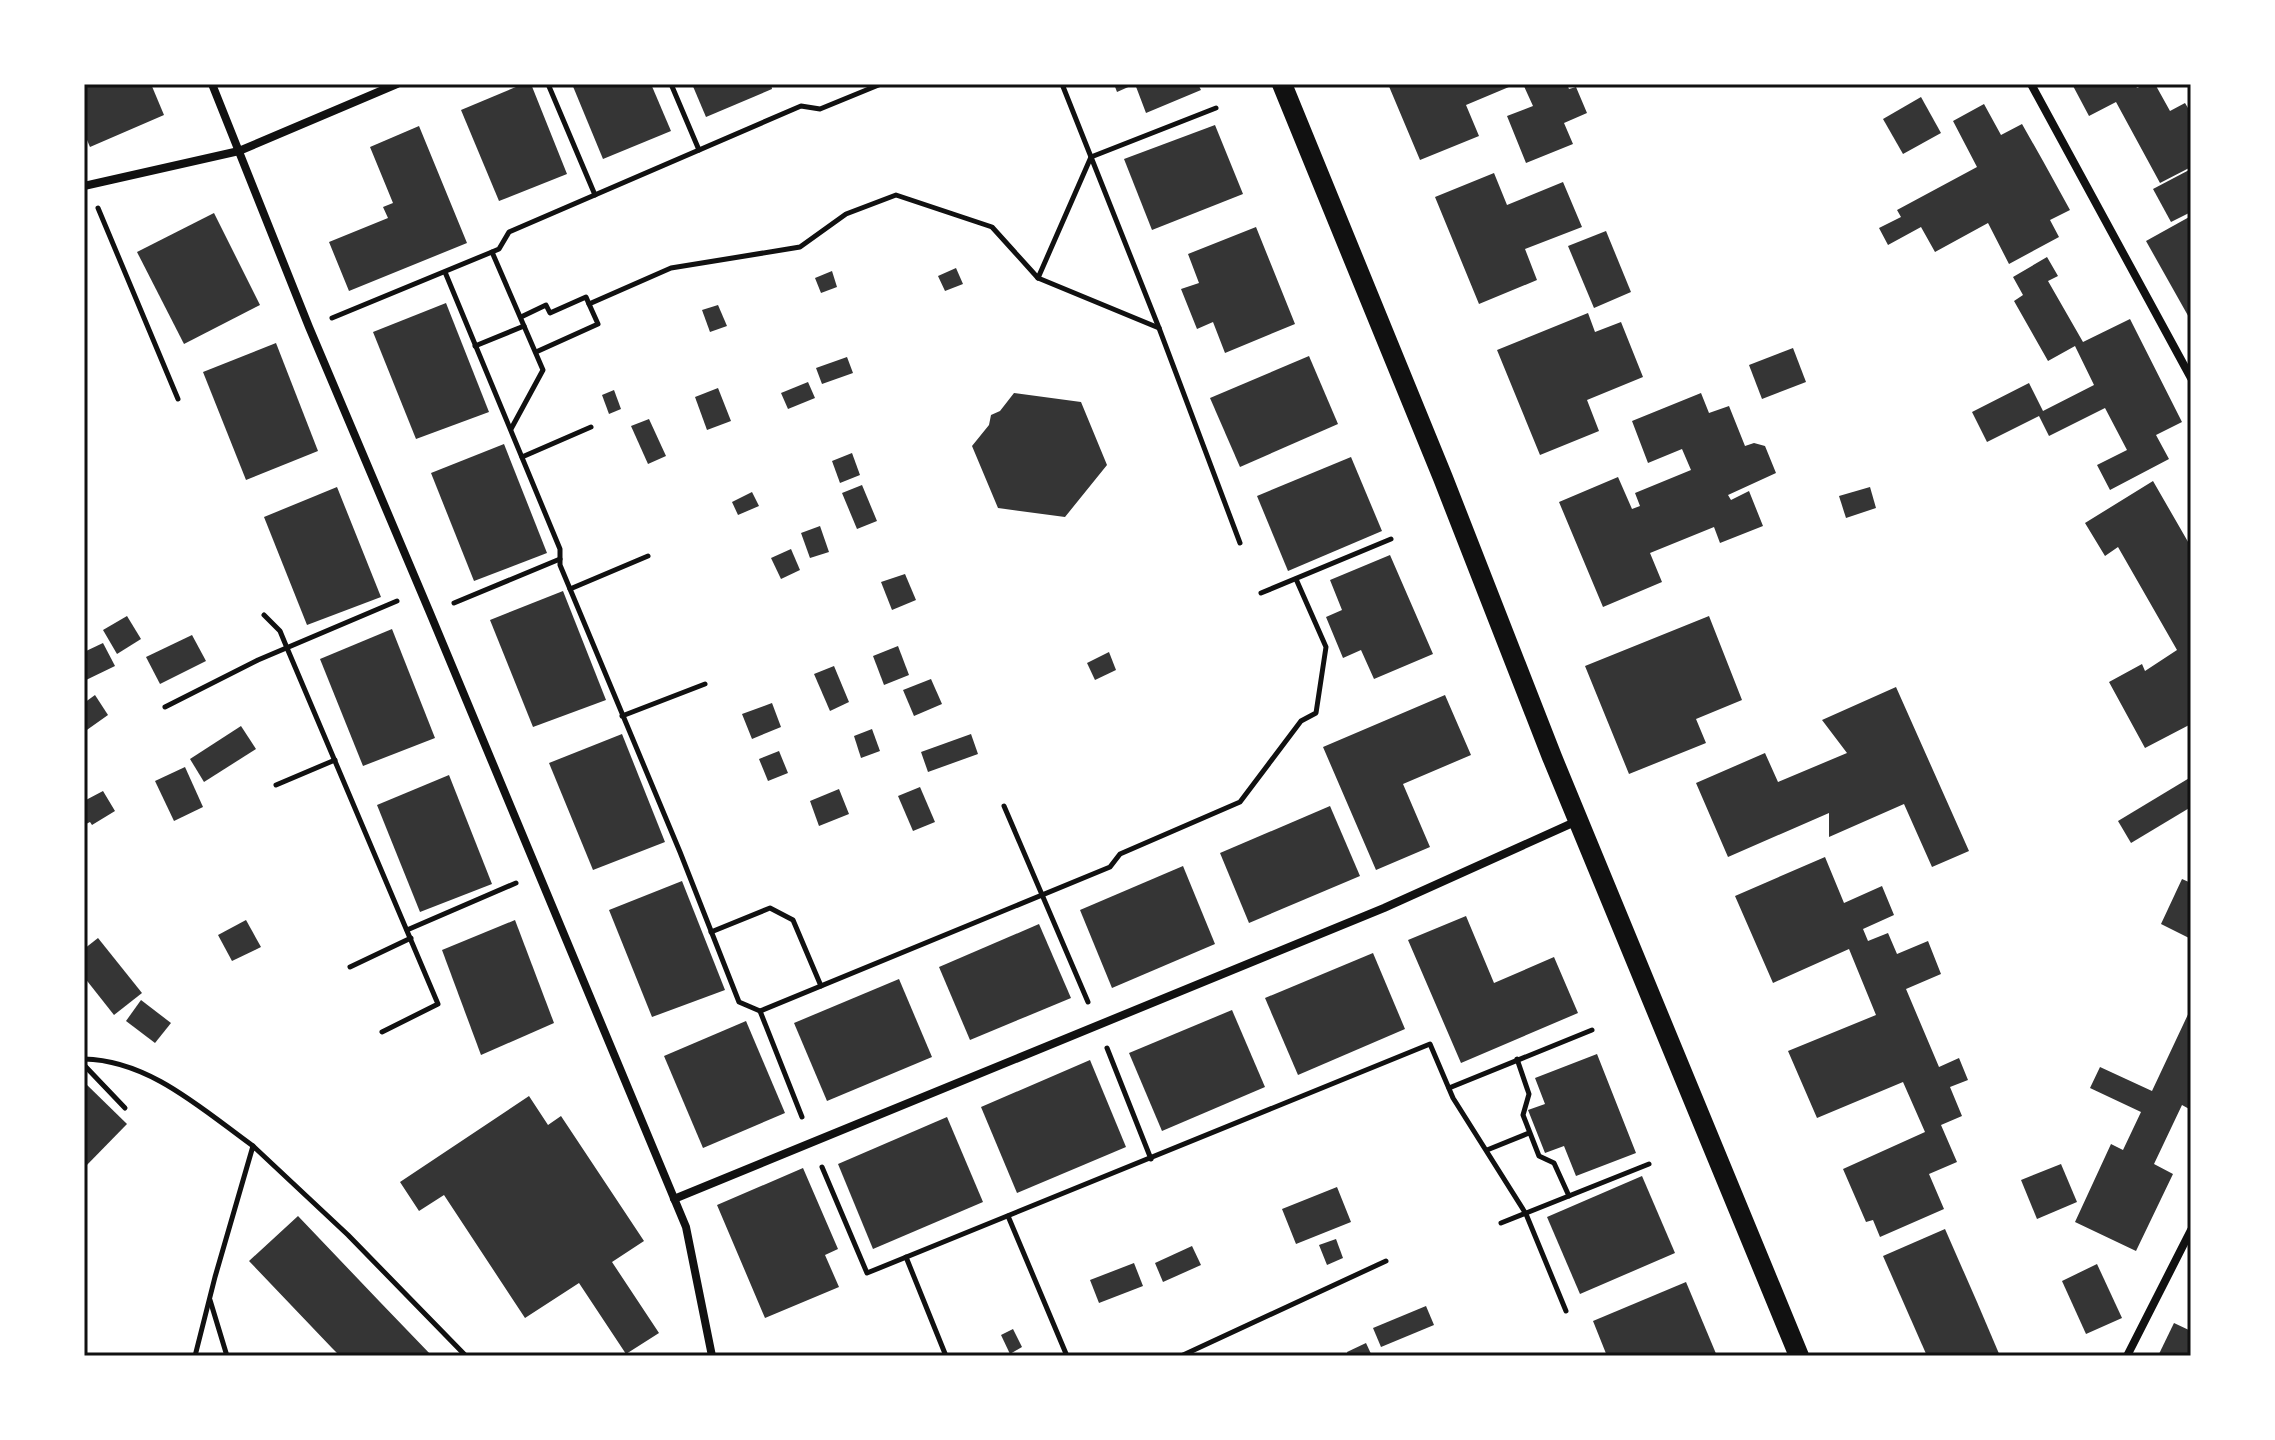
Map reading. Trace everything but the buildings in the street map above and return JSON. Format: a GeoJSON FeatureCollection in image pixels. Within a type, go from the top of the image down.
{"type":"FeatureCollection","features":[{"type":"Feature","properties":{"kind":"main road"},"geometry":{"type":"LineString","coordinates":[[1282,84],[1578,820],[1799,1356]]}},
{"type":"Feature","properties":{"kind":"street"},"geometry":{"type":"LineString","coordinates":[[212,84],[309,327],[686,1227],[712,1356]]}},
{"type":"Feature","properties":{"kind":"street"},"geometry":{"type":"LineString","coordinates":[[86,185],[239,151],[397,84]]}},
{"type":"Feature","properties":{"kind":"street"},"geometry":{"type":"LineString","coordinates":[[2031,84],[2191,378]]}},
{"type":"Feature","properties":{"kind":"street"},"geometry":{"type":"LineString","coordinates":[[674,1199],[1384,908],[1578,820]]}},
{"type":"Feature","properties":{"kind":"street"},"geometry":{"type":"LineString","coordinates":[[2127,1356],[2191,1230]]}},
{"type":"Feature","properties":{"kind":"path"},"geometry":{"type":"LineString","coordinates":[[548,84],[595,195]]}},
{"type":"Feature","properties":{"kind":"path"},"geometry":{"type":"LineString","coordinates":[[671,84],[699,150]]}},
{"type":"Feature","properties":{"kind":"path"},"geometry":{"type":"LineString","coordinates":[[309,327],[499,249],[509,232],[801,106],[820,109],[881,84]]}},
{"type":"Feature","properties":{"kind":"path"},"geometry":{"type":"LineString","coordinates":[[1062,84],[1240,543]]}},
{"type":"Feature","properties":{"kind":"path"},"geometry":{"type":"LineString","coordinates":[[1038,278],[1091,157],[1216,108]]}},
{"type":"Feature","properties":{"kind":"path"},"geometry":{"type":"LineString","coordinates":[[86,185],[178,399]]}},
{"type":"Feature","properties":{"kind":"path"},"geometry":{"type":"LineString","coordinates":[[589,304],[671,268],[800,247],[846,214],[896,195],[992,227],[1038,278],[1159,328]]}},
{"type":"Feature","properties":{"kind":"path"},"geometry":{"type":"LineString","coordinates":[[492,252],[543,370],[511,430]]}},
{"type":"Feature","properties":{"kind":"path"},"geometry":{"type":"LineString","coordinates":[[445,272],[560,549],[560,565],[739,1002],[760,1011],[867,1273],[1430,1044],[1449,1088],[1526,1214],[1566,1311]]}},
{"type":"Feature","properties":{"kind":"path"},"geometry":{"type":"LineString","coordinates":[[521,317],[546,305],[550,313],[586,297],[598,324],[536,352]]}},
{"type":"Feature","properties":{"kind":"path"},"geometry":{"type":"LineString","coordinates":[[475,346],[524,326]]}},
{"type":"Feature","properties":{"kind":"path"},"geometry":{"type":"LineString","coordinates":[[522,457],[591,427]]}},
{"type":"Feature","properties":{"kind":"path"},"geometry":{"type":"LineString","coordinates":[[1261,593],[1391,539]]}},
{"type":"Feature","properties":{"kind":"path"},"geometry":{"type":"LineString","coordinates":[[570,589],[648,556]]}},
{"type":"Feature","properties":{"kind":"path"},"geometry":{"type":"LineString","coordinates":[[430,613],[560,559]]}},
{"type":"Feature","properties":{"kind":"path"},"geometry":{"type":"LineString","coordinates":[[760,1011],[1110,867],[1120,854],[1240,802],[1301,721],[1316,713],[1326,647],[1296,579]]}},
{"type":"Feature","properties":{"kind":"path"},"geometry":{"type":"LineString","coordinates":[[165,707],[258,660],[421,591]]}},
{"type":"Feature","properties":{"kind":"path"},"geometry":{"type":"LineString","coordinates":[[264,615],[280,631],[438,1004],[382,1032]]}},
{"type":"Feature","properties":{"kind":"path"},"geometry":{"type":"LineString","coordinates":[[622,716],[705,684]]}},
{"type":"Feature","properties":{"kind":"path"},"geometry":{"type":"LineString","coordinates":[[276,785],[335,760]]}},
{"type":"Feature","properties":{"kind":"path"},"geometry":{"type":"LineString","coordinates":[[1004,806],[1098,1024],[1151,1159]]}},
{"type":"Feature","properties":{"kind":"path"},"geometry":{"type":"LineString","coordinates":[[407,930],[539,873]]}},
{"type":"Feature","properties":{"kind":"path"},"geometry":{"type":"LineString","coordinates":[[711,932],[770,908],[793,920],[821,986]]}},
{"type":"Feature","properties":{"kind":"path"},"geometry":{"type":"LineString","coordinates":[[350,967],[411,938]]}},
{"type":"Feature","properties":{"kind":"path"},"geometry":{"type":"LineString","coordinates":[[1449,1088],[1592,1030]]}},
{"type":"Feature","properties":{"kind":"path"},"geometry":{"type":"LineString","coordinates":[[84,1062],[103,1059],[158,1080],[253,1146],[348,1235],[466,1356]]}},
{"type":"Feature","properties":{"kind":"path"},"geometry":{"type":"LineString","coordinates":[[1517,1059],[1529,1094],[1523,1115],[1529,1133],[1539,1156],[1554,1163],[1569,1196]]}},
{"type":"Feature","properties":{"kind":"path"},"geometry":{"type":"LineString","coordinates":[[84,1062],[125,1108]]}},
{"type":"Feature","properties":{"kind":"path"},"geometry":{"type":"LineString","coordinates":[[1487,1150],[1529,1133]]}},
{"type":"Feature","properties":{"kind":"path"},"geometry":{"type":"LineString","coordinates":[[195,1356],[253,1146]]}},
{"type":"Feature","properties":{"kind":"path"},"geometry":{"type":"LineString","coordinates":[[1501,1223],[1649,1164]]}},
{"type":"Feature","properties":{"kind":"path"},"geometry":{"type":"LineString","coordinates":[[1008,1216],[1067,1356]]}},
{"type":"Feature","properties":{"kind":"path"},"geometry":{"type":"LineString","coordinates":[[906,1257],[946,1356]]}},
{"type":"Feature","properties":{"kind":"path"},"geometry":{"type":"LineString","coordinates":[[1181,1356],[1386,1261]]}},
{"type":"Feature","properties":{"kind":"path"},"geometry":{"type":"LineString","coordinates":[[209,1299],[227,1356]]}}]}
